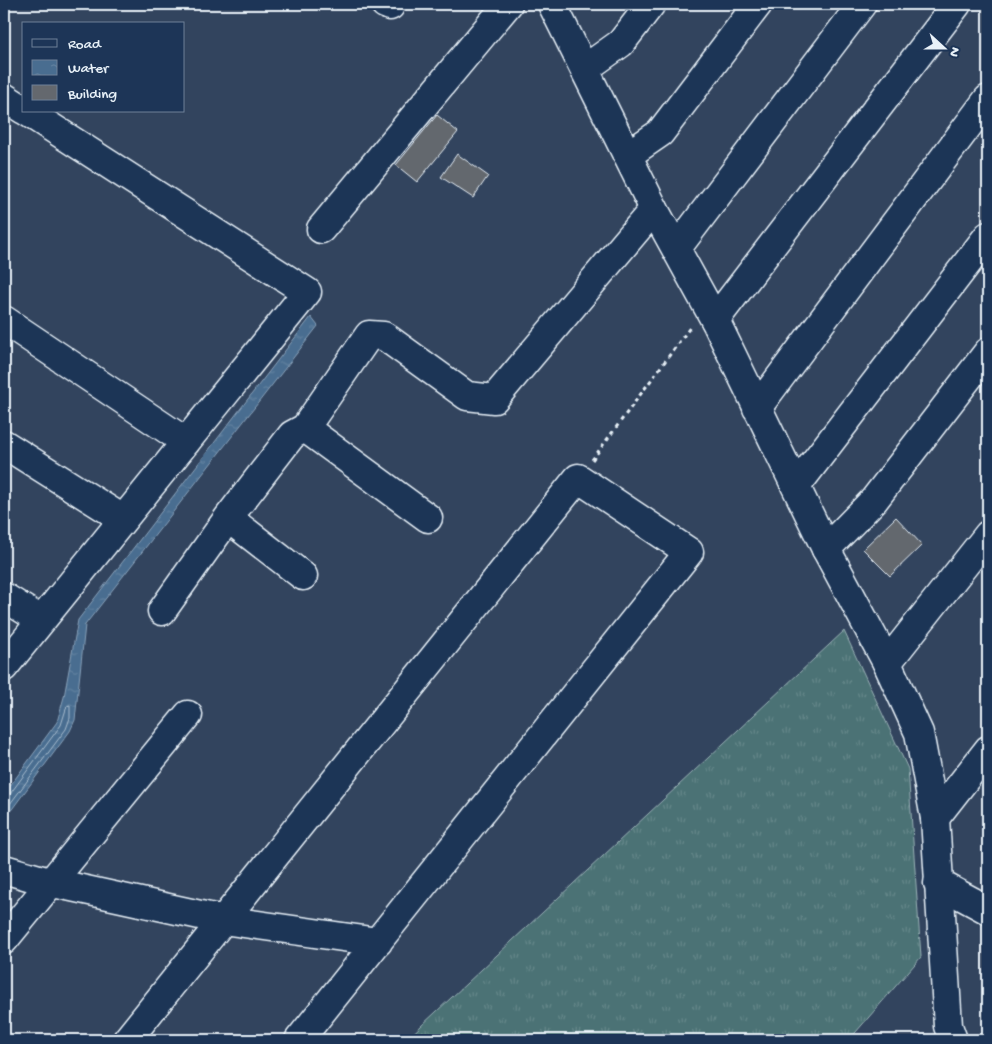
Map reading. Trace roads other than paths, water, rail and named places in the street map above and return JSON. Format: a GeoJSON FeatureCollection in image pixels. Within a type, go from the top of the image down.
{"type":"FeatureCollection","features":[{"type":"Feature","properties":{"kind":"street"},"geometry":{"type":"LineString","coordinates":[[321,229],[508,4]]}},
{"type":"Feature","properties":{"kind":"street"},"geometry":{"type":"LineString","coordinates":[[552,4],[586,68],[654,209],[711,312],[826,549],[887,663],[918,733],[935,818],[948,1026],[953,1040]]}},
{"type":"Feature","properties":{"kind":"street"},"geometry":{"type":"LineString","coordinates":[[586,68],[621,43],[651,4]]}},
{"type":"Feature","properties":{"kind":"street"},"geometry":{"type":"LineString","coordinates":[[628,155],[660,133],[758,4]]}},
{"type":"Feature","properties":{"kind":"street"},"geometry":{"type":"LineString","coordinates":[[677,248],[862,4]]}},
{"type":"Feature","properties":{"kind":"street"},"geometry":{"type":"LineString","coordinates":[[711,312],[957,4]]}},
{"type":"Feature","properties":{"kind":"street"},"geometry":{"type":"LineString","coordinates":[[4,97],[22,108]]}},
{"type":"Feature","properties":{"kind":"street"},"geometry":{"type":"LineString","coordinates":[[757,408],[988,99]]}},
{"type":"Feature","properties":{"kind":"street"},"geometry":{"type":"LineString","coordinates":[[4,666],[307,292],[28,112]]}},
{"type":"Feature","properties":{"kind":"street"},"geometry":{"type":"LineString","coordinates":[[162,611],[228,518],[292,435],[305,428],[369,334],[384,336],[467,396],[494,399],[654,209]]}},
{"type":"Feature","properties":{"kind":"street"},"geometry":{"type":"LineString","coordinates":[[796,485],[988,236]]}},
{"type":"Feature","properties":{"kind":"street"},"geometry":{"type":"LineString","coordinates":[[4,320],[186,442]]}},
{"type":"Feature","properties":{"kind":"street"},"geometry":{"type":"LineString","coordinates":[[826,549],[874,500],[988,352]]}},
{"type":"Feature","properties":{"kind":"street"},"geometry":{"type":"LineString","coordinates":[[305,428],[428,518]]}},
{"type":"Feature","properties":{"kind":"street"},"geometry":{"type":"LineString","coordinates":[[4,444],[123,519]]}},
{"type":"Feature","properties":{"kind":"street"},"geometry":{"type":"LineString","coordinates":[[127,1040],[578,478],[689,552],[299,1040]]}},
{"type":"Feature","properties":{"kind":"street"},"geometry":{"type":"LineString","coordinates":[[228,518],[303,576]]}},
{"type":"Feature","properties":{"kind":"street"},"geometry":{"type":"LineString","coordinates":[[887,663],[988,535]]}},
{"type":"Feature","properties":{"kind":"street"},"geometry":{"type":"LineString","coordinates":[[4,597],[41,620]]}},
{"type":"Feature","properties":{"kind":"street"},"geometry":{"type":"LineString","coordinates":[[4,940],[49,882],[188,715]]}},
{"type":"Feature","properties":{"kind":"street"},"geometry":{"type":"LineString","coordinates":[[935,818],[988,750]]}},
{"type":"Feature","properties":{"kind":"street"},"geometry":{"type":"LineString","coordinates":[[4,868],[49,882],[223,920],[378,942]]}},
{"type":"Feature","properties":{"kind":"street"},"geometry":{"type":"LineString","coordinates":[[938,883],[988,910]]}},
{"type":"Feature","properties":{"kind":"water"},"geometry":{"type":"Polygon","coordinates":[[[311,317],[318,326],[85,625],[75,720],[70,731],[4,820],[4,794],[57,722],[64,697],[78,620],[311,317]]]}}]}
